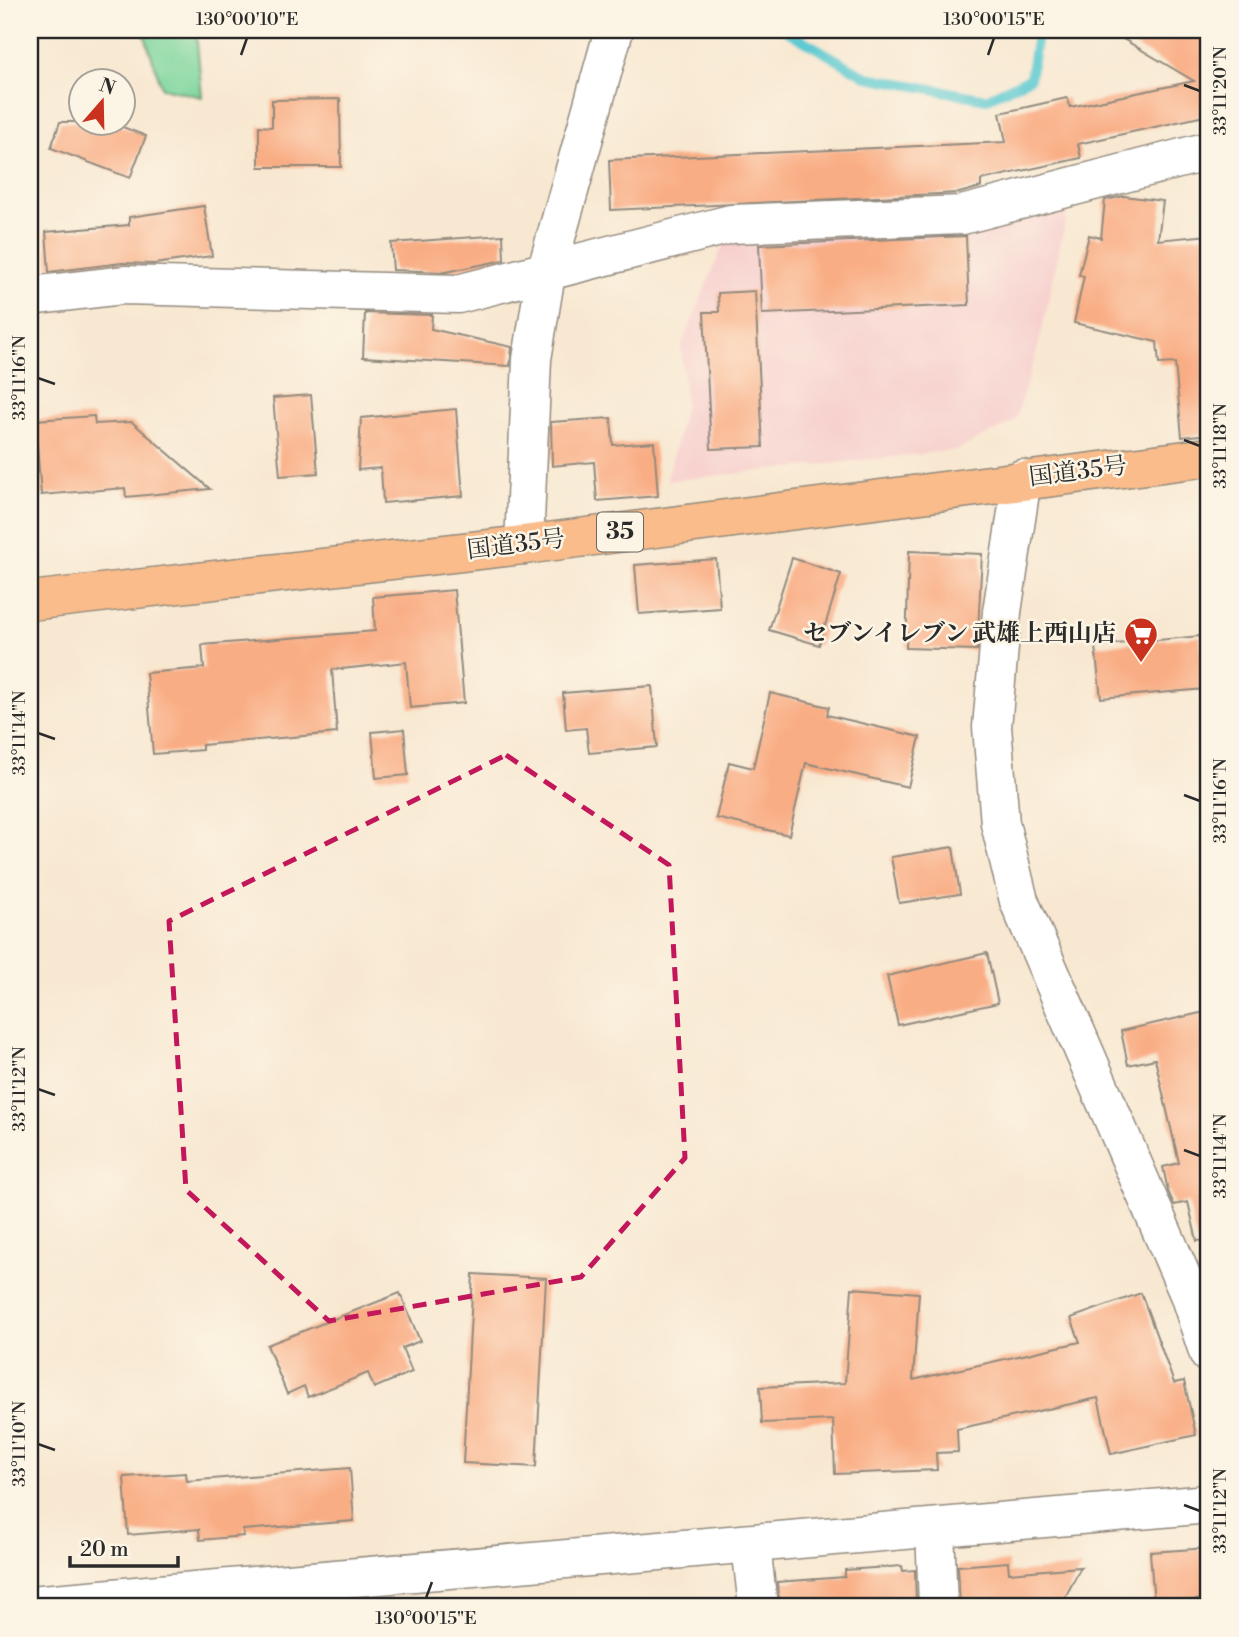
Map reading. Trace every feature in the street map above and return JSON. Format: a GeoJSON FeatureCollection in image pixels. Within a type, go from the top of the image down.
{"type":"FeatureCollection","features":[{"type":"Feature","properties":{"kind":"highway","name":"国道35号"},"geometry":{"type":"LineString","coordinates":[[30,601],[524,545],[1209,457]]}},
{"type":"Feature","properties":{"kind":"street"},"geometry":{"type":"LineString","coordinates":[[524,545],[532,359],[546,273],[614,30]]}},
{"type":"Feature","properties":{"kind":"street"},"geometry":{"type":"LineString","coordinates":[[30,296],[124,285],[458,294],[731,224],[962,215],[1209,151]]}},
{"type":"Feature","properties":{"kind":"street"},"geometry":{"type":"LineString","coordinates":[[1022,479],[1002,612],[992,727],[1000,823],[1019,901],[1189,1294],[1209,1353]]}},
{"type":"Feature","properties":{"kind":"street"},"geometry":{"type":"LineString","coordinates":[[30,1605],[110,1603],[1209,1504]]}},
{"type":"Feature","properties":{"kind":"street"},"geometry":{"type":"LineString","coordinates":[[935,1528],[938,1607]]}},
{"type":"Feature","properties":{"kind":"street"},"geometry":{"type":"LineString","coordinates":[[751,1545],[758,1607]]}},
{"type":"Feature","properties":{"kind":"highlighted area"},"geometry":{"type":"Polygon","coordinates":[[[506,755],[669,865],[685,1158],[581,1277],[329,1321],[186,1190],[169,921],[506,755]]]}},
{"type":"Feature","properties":{"kind":"shaded area"},"geometry":{"type":"Polygon","coordinates":[[[1070,200],[1039,344],[1015,421],[957,450],[667,481],[685,404],[681,347],[725,240],[1070,200]]]}},
{"type":"Feature","properties":{"kind":"green space"},"geometry":{"type":"Polygon","coordinates":[[[143,30],[196,30],[202,97],[162,88],[143,30]]]}},
{"type":"Feature","properties":{"kind":"building"},"geometry":{"type":"Polygon","coordinates":[[[1108,30],[1199,30],[1209,36],[1209,115],[1078,144],[1081,158],[981,180],[981,187],[959,193],[611,210],[609,160],[1006,142],[1000,113],[1067,98],[1070,107],[1194,81],[1108,30]]]}},
{"type":"Feature","properties":{"kind":"building"},"geometry":{"type":"Polygon","coordinates":[[[340,99],[341,167],[259,167],[259,126],[272,127],[272,100],[340,99]]]}},
{"type":"Feature","properties":{"kind":"building"},"geometry":{"type":"Polygon","coordinates":[[[60,122],[66,122],[66,136],[136,136],[136,132],[146,136],[130,178],[51,148],[60,122]]]}},
{"type":"Feature","properties":{"kind":"building"},"geometry":{"type":"Polygon","coordinates":[[[1124,196],[1163,201],[1158,240],[1209,235],[1209,434],[1182,437],[1175,363],[1159,364],[1157,342],[1074,323],[1084,276],[1079,275],[1089,235],[1101,238],[1105,200],[1124,196]]]}},
{"type":"Feature","properties":{"kind":"building"},"geometry":{"type":"Polygon","coordinates":[[[204,206],[212,256],[154,264],[122,263],[49,272],[46,232],[129,225],[129,217],[204,206]]]}},
{"type":"Feature","properties":{"kind":"building"},"geometry":{"type":"Polygon","coordinates":[[[503,235],[504,260],[446,272],[393,270],[391,243],[503,235]]]}},
{"type":"Feature","properties":{"kind":"building"},"geometry":{"type":"Polygon","coordinates":[[[966,236],[969,305],[762,314],[759,245],[966,236]]]}},
{"type":"Feature","properties":{"kind":"building"},"geometry":{"type":"Polygon","coordinates":[[[755,291],[763,447],[711,449],[704,312],[719,312],[718,293],[755,291]]]}},
{"type":"Feature","properties":{"kind":"building"},"geometry":{"type":"Polygon","coordinates":[[[365,313],[432,315],[431,329],[512,347],[510,366],[363,357],[365,313]]]}},
{"type":"Feature","properties":{"kind":"building"},"geometry":{"type":"Polygon","coordinates":[[[311,395],[318,473],[280,476],[273,398],[311,395]]]}},
{"type":"Feature","properties":{"kind":"building"},"geometry":{"type":"Polygon","coordinates":[[[456,409],[463,496],[383,503],[381,468],[358,470],[361,418],[456,409]]]}},
{"type":"Feature","properties":{"kind":"building"},"geometry":{"type":"Polygon","coordinates":[[[94,416],[95,424],[132,422],[210,489],[126,497],[125,488],[41,495],[35,420],[94,416]]]}},
{"type":"Feature","properties":{"kind":"building"},"geometry":{"type":"Polygon","coordinates":[[[611,418],[613,445],[654,442],[658,496],[597,501],[594,462],[552,466],[551,422],[611,418]]]}},
{"type":"Feature","properties":{"kind":"building"},"geometry":{"type":"Polygon","coordinates":[[[909,551],[982,554],[977,650],[906,648],[909,551]]]}},
{"type":"Feature","properties":{"kind":"building"},"geometry":{"type":"Polygon","coordinates":[[[792,558],[841,574],[819,645],[769,630],[792,558]]]}},
{"type":"Feature","properties":{"kind":"building"},"geometry":{"type":"Polygon","coordinates":[[[716,559],[720,608],[639,614],[635,565],[716,559]]]}},
{"type":"Feature","properties":{"kind":"building"},"geometry":{"type":"Polygon","coordinates":[[[454,590],[464,703],[410,708],[406,662],[332,670],[337,733],[202,745],[202,750],[153,754],[146,673],[204,668],[202,645],[375,631],[373,597],[454,590]]]}},
{"type":"Feature","properties":{"kind":"building"},"geometry":{"type":"Polygon","coordinates":[[[1200,636],[1205,689],[1101,698],[1095,646],[1200,636]]]}},
{"type":"Feature","properties":{"kind":"building"},"geometry":{"type":"Polygon","coordinates":[[[652,686],[657,747],[589,753],[586,728],[566,730],[563,693],[652,686]]]}},
{"type":"Feature","properties":{"kind":"building"},"geometry":{"type":"Polygon","coordinates":[[[770,693],[829,707],[827,715],[920,737],[908,787],[806,763],[789,835],[716,818],[729,762],[753,768],[770,693]]]}},
{"type":"Feature","properties":{"kind":"building"},"geometry":{"type":"Polygon","coordinates":[[[404,729],[408,775],[376,778],[372,732],[404,729]]]}},
{"type":"Feature","properties":{"kind":"building"},"geometry":{"type":"Polygon","coordinates":[[[953,847],[960,894],[899,903],[891,857],[953,847]]]}},
{"type":"Feature","properties":{"kind":"building"},"geometry":{"type":"Polygon","coordinates":[[[987,953],[998,1003],[898,1025],[887,976],[987,953]]]}},
{"type":"Feature","properties":{"kind":"building"},"geometry":{"type":"Polygon","coordinates":[[[1209,1011],[1209,1240],[1197,1241],[1188,1202],[1174,1205],[1168,1191],[1163,1167],[1179,1163],[1155,1059],[1128,1065],[1121,1031],[1209,1011]]]}},
{"type":"Feature","properties":{"kind":"building"},"geometry":{"type":"Polygon","coordinates":[[[473,1274],[546,1278],[536,1467],[463,1463],[473,1274]]]}},
{"type":"Feature","properties":{"kind":"building"},"geometry":{"type":"Polygon","coordinates":[[[852,1288],[919,1293],[913,1380],[1080,1342],[1071,1318],[1141,1293],[1174,1383],[1184,1381],[1196,1435],[1111,1454],[1098,1398],[957,1429],[958,1452],[936,1453],[937,1470],[835,1474],[833,1420],[762,1423],[760,1387],[845,1383],[852,1288]]]}},
{"type":"Feature","properties":{"kind":"building"},"geometry":{"type":"Polygon","coordinates":[[[400,1293],[420,1341],[402,1348],[412,1372],[374,1388],[368,1373],[308,1397],[304,1386],[287,1394],[267,1345],[400,1293]]]}},
{"type":"Feature","properties":{"kind":"building"},"geometry":{"type":"Polygon","coordinates":[[[350,1468],[354,1521],[243,1530],[243,1536],[200,1540],[199,1529],[128,1535],[124,1477],[186,1473],[187,1481],[350,1468]]]}},
{"type":"Feature","properties":{"kind":"building"},"geometry":{"type":"Polygon","coordinates":[[[1209,1548],[1209,1599],[1154,1603],[1150,1552],[1209,1548]]]}},
{"type":"Feature","properties":{"kind":"building"},"geometry":{"type":"Polygon","coordinates":[[[1008,1562],[1009,1573],[1081,1567],[1060,1607],[960,1607],[958,1566],[1008,1562]]]}},
{"type":"Feature","properties":{"kind":"building"},"geometry":{"type":"Polygon","coordinates":[[[902,1566],[903,1571],[915,1570],[916,1607],[779,1607],[777,1582],[845,1577],[845,1570],[902,1566]]]}},
{"type":"Feature","properties":{"kind":"waterway"},"geometry":{"type":"LineString","coordinates":[[785,30],[867,77],[986,99],[1030,78],[1038,30]]}},
{"type":"Feature","properties":{"kind":"place","name":"セブンイレブン 武雄上西山店"},"geometry":{"type":"Point","coordinates":[1141,664]}}]}
